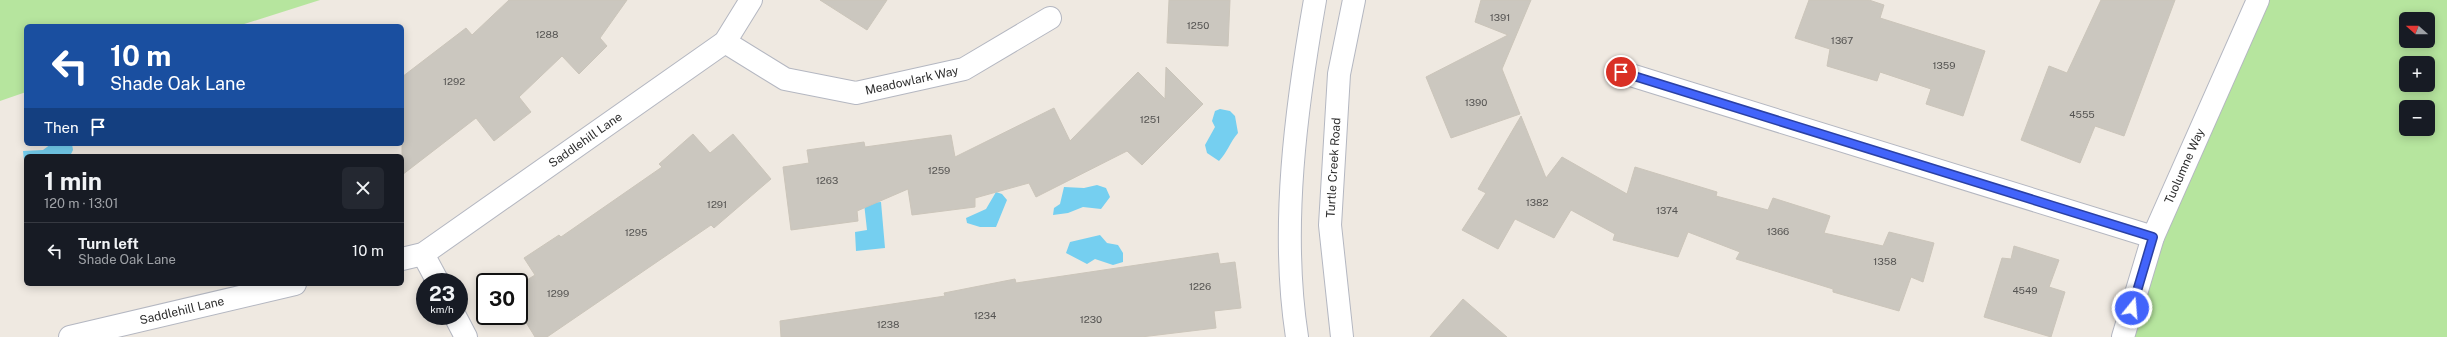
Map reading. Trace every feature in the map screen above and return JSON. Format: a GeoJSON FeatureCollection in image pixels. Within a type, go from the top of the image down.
{"type":"FeatureCollection","features":[{"type":"Feature","properties":{"kind":"street","name":"Saddlehill Lane"},"geometry":{"type":"LineString","coordinates":[[404,259],[423,254],[725,42],[751,0]]}},
{"type":"Feature","properties":{"kind":"street"},"geometry":{"type":"LineString","coordinates":[[1297,337],[1291,298],[1292,186],[1304,62],[1314,0]]}},
{"type":"Feature","properties":{"kind":"street","name":"Turtle Creek Road"},"geometry":{"type":"LineString","coordinates":[[1342,337],[1330,225],[1339,74],[1354,0]]}},
{"type":"Feature","properties":{"kind":"street","name":"Tuolumne Way"},"geometry":{"type":"LineString","coordinates":[[2123,337],[2153,237],[2258,0]]}},
{"type":"Feature","properties":{"kind":"street","name":"Meadowlark Way"},"geometry":{"type":"LineString","coordinates":[[725,42],[785,79],[856,93],[964,69],[1050,18]]}},
{"type":"Feature","properties":{"kind":"street"},"geometry":{"type":"LineString","coordinates":[[1621,72],[2153,237]]}},
{"type":"Feature","properties":{"kind":"street"},"geometry":{"type":"LineString","coordinates":[[423,254],[433,273]]}},
{"type":"Feature","properties":{"kind":"street","name":"Saddlehill Lane"},"geometry":{"type":"LineString","coordinates":[[70,337],[287,286]]}},
{"type":"Feature","properties":{"kind":"street"},"geometry":{"type":"LineString","coordinates":[[460,325],[466,337]]}},
{"type":"Feature","properties":{"kind":"green space"},"geometry":{"type":"Polygon","coordinates":[[[0,0],[320,0],[244,24],[24,24],[24,93],[0,101],[0,0]]]}},
{"type":"Feature","properties":{"kind":"green space"},"geometry":{"type":"Polygon","coordinates":[[[2258,0],[2447,0],[2447,337],[2123,337],[2258,0]]]}},
{"type":"Feature","properties":{"kind":"water"},"geometry":{"type":"Polygon","coordinates":[[[1220,109],[1230,111],[1235,116],[1238,133],[1219,161],[1207,153],[1205,145],[1215,127],[1212,121],[1215,111],[1220,109]]]}},
{"type":"Feature","properties":{"kind":"water"},"geometry":{"type":"Polygon","coordinates":[[[48,146],[72,146],[73,150],[71,154],[24,154],[24,160],[23,151],[43,150],[48,146]]]}},
{"type":"Feature","properties":{"kind":"water"},"geometry":{"type":"Polygon","coordinates":[[[1097,185],[1106,188],[1110,197],[1101,209],[1083,207],[1068,213],[1053,215],[1054,208],[1060,204],[1064,187],[1084,188],[1097,185]]]}},
{"type":"Feature","properties":{"kind":"water"},"geometry":{"type":"Polygon","coordinates":[[[996,192],[1002,194],[1007,200],[996,227],[980,227],[967,223],[966,218],[986,209],[996,192]]]}},
{"type":"Feature","properties":{"kind":"water"},"geometry":{"type":"Polygon","coordinates":[[[881,202],[885,248],[856,251],[855,232],[867,230],[864,203],[881,202]]]}},
{"type":"Feature","properties":{"kind":"water"},"geometry":{"type":"Polygon","coordinates":[[[1100,235],[1107,243],[1118,245],[1123,253],[1123,262],[1113,265],[1095,259],[1087,264],[1066,253],[1070,242],[1100,235]]]}},
{"type":"Feature","properties":{"kind":"building"},"geometry":{"type":"Polygon","coordinates":[[[509,0],[627,0],[600,38],[607,46],[579,74],[562,56],[519,97],[531,112],[494,141],[476,118],[404,173],[404,154],[402,154],[402,146],[404,146],[404,75],[466,28],[472,35],[509,0]]]}},
{"type":"Feature","properties":{"kind":"building"},"geometry":{"type":"Polygon","coordinates":[[[820,0],[887,0],[867,30],[820,0]]]}},
{"type":"Feature","properties":{"kind":"building"},"geometry":{"type":"Polygon","coordinates":[[[1169,0],[1230,0],[1228,46],[1167,43],[1169,0]]]}},
{"type":"Feature","properties":{"kind":"building"},"geometry":{"type":"Polygon","coordinates":[[[1481,0],[1531,0],[1502,69],[1520,114],[1451,138],[1426,77],[1508,35],[1475,22],[1481,0]]]}},
{"type":"Feature","properties":{"kind":"building"},"geometry":{"type":"Polygon","coordinates":[[[1809,0],[1869,0],[1884,5],[1880,18],[1985,51],[1963,116],[1926,104],[1931,89],[1880,72],[1877,81],[1827,66],[1830,49],[1795,38],[1809,0]]]}},
{"type":"Feature","properties":{"kind":"building"},"geometry":{"type":"Polygon","coordinates":[[[2101,0],[2175,0],[2124,136],[2095,126],[2080,163],[2021,140],[2049,66],[2067,73],[2101,0]]]}},
{"type":"Feature","properties":{"kind":"building"},"geometry":{"type":"Polygon","coordinates":[[[1166,67],[1203,104],[1142,165],[1127,151],[1036,197],[1029,183],[975,198],[975,207],[912,215],[908,189],[857,211],[858,221],[791,230],[783,167],[809,163],[807,150],[864,142],[865,147],[951,135],[955,157],[1054,108],[1070,141],[1138,72],[1165,99],[1166,67]]]}},
{"type":"Feature","properties":{"kind":"building"},"geometry":{"type":"Polygon","coordinates":[[[1521,116],[1546,178],[1562,157],[1627,194],[1635,167],[1717,192],[1716,196],[1768,210],[1773,198],[1830,216],[1824,233],[1883,246],[1889,232],[1934,243],[1923,282],[1911,277],[1899,311],[1833,292],[1833,289],[1736,259],[1740,252],[1688,232],[1678,257],[1613,240],[1615,234],[1571,210],[1554,238],[1515,219],[1498,249],[1462,230],[1486,193],[1478,189],[1521,116]]]}},
{"type":"Feature","properties":{"kind":"building"},"geometry":{"type":"Polygon","coordinates":[[[693,134],[710,153],[733,134],[771,179],[714,228],[711,225],[547,337],[535,337],[528,325],[528,279],[535,275],[524,258],[559,235],[561,237],[662,167],[659,164],[693,134]]]}},
{"type":"Feature","properties":{"kind":"building"},"geometry":{"type":"Polygon","coordinates":[[[2014,246],[2059,260],[2049,287],[2065,292],[2051,337],[1984,317],[2002,258],[2011,259],[2014,246]]]}},
{"type":"Feature","properties":{"kind":"building"},"geometry":{"type":"Polygon","coordinates":[[[1218,253],[1220,264],[1235,262],[1241,308],[1214,311],[1216,328],[1141,337],[781,337],[780,321],[945,296],[944,293],[1015,279],[1016,283],[1218,253]]]}},
{"type":"Feature","properties":{"kind":"building"},"geometry":{"type":"Polygon","coordinates":[[[1463,299],[1507,337],[1430,337],[1463,299]]]}},
{"type":"Feature","properties":{"kind":"route"},"geometry":{"type":"LineString","coordinates":[[1621,72],[2153,237],[2132,308]]}}]}
